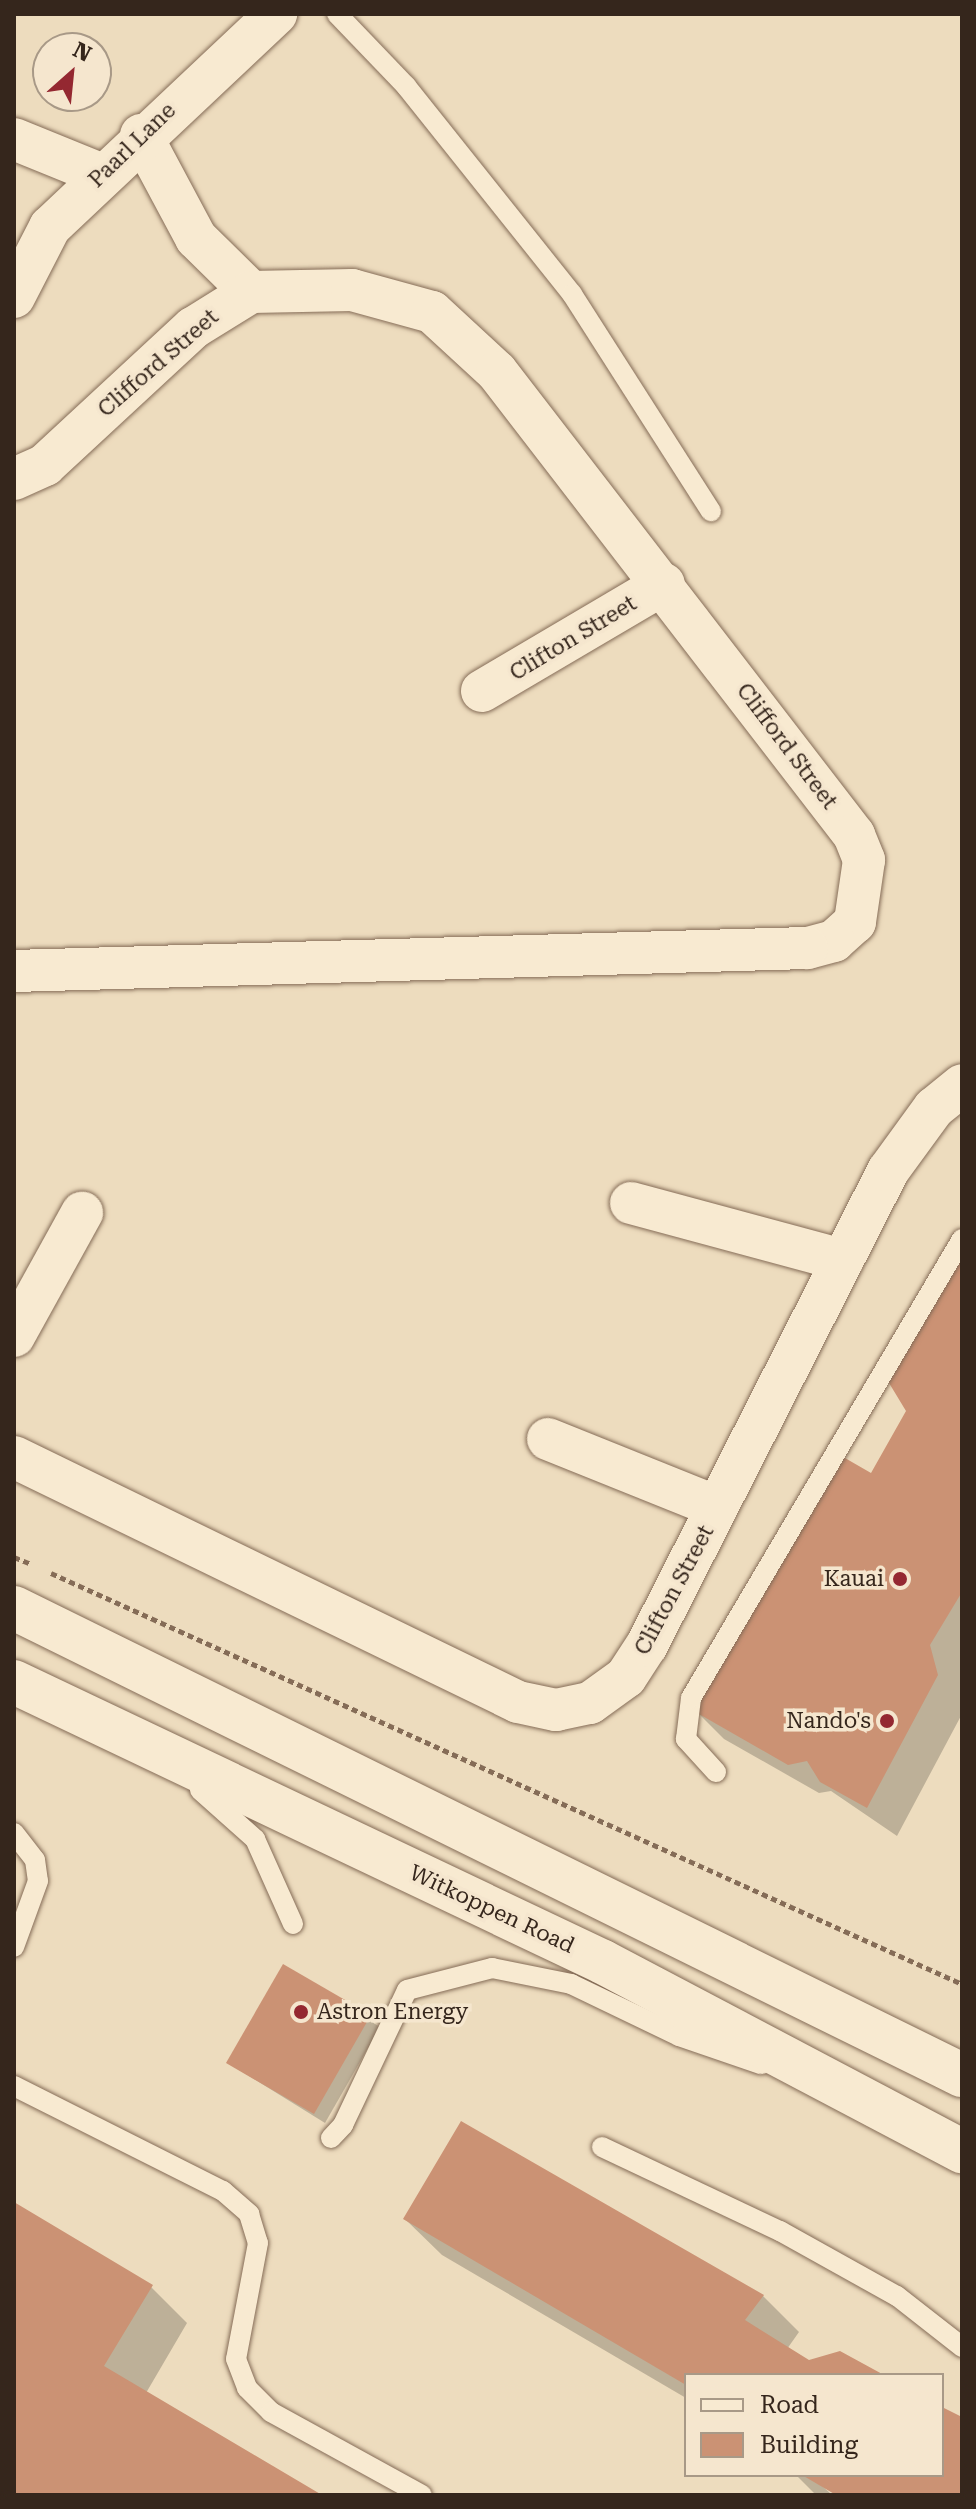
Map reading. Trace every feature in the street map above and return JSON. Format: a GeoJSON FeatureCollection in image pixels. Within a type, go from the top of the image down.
{"type":"FeatureCollection","features":[{"type":"Feature","properties":{"kind":"main road"},"geometry":{"type":"LineString","coordinates":[[14,1608],[962,2075]]}},
{"type":"Feature","properties":{"kind":"main road","name":"Witkoppen Road"},"geometry":{"type":"LineString","coordinates":[[14,1682],[603,1962],[960,2150]]}},
{"type":"Feature","properties":{"kind":"street","name":"Paarl Lane"},"geometry":{"type":"LineString","coordinates":[[14,297],[50,227],[141,135],[276,14]]}},
{"type":"Feature","properties":{"kind":"street"},"geometry":{"type":"LineString","coordinates":[[141,135],[196,238],[251,292]]}},
{"type":"Feature","properties":{"kind":"street"},"geometry":{"type":"LineString","coordinates":[[14,139],[100,174]]}},
{"type":"Feature","properties":{"kind":"street","name":"Clifford Street"},"geometry":{"type":"LineString","coordinates":[[14,479],[45,465],[193,328],[251,292],[352,290],[432,312],[497,372],[664,584],[854,835],[864,892],[855,922],[834,941],[791,949],[14,971]]}},
{"type":"Feature","properties":{"kind":"street","name":"Clifton Street"},"geometry":{"type":"LineString","coordinates":[[482,691],[664,584]]}},
{"type":"Feature","properties":{"kind":"street","name":"Clifton Street"},"geometry":{"type":"LineString","coordinates":[[14,1457],[518,1702],[556,1710],[590,1703],[626,1677],[908,1137],[962,1085]]}},
{"type":"Feature","properties":{"kind":"street"},"geometry":{"type":"LineString","coordinates":[[631,1203],[842,1260]]}},
{"type":"Feature","properties":{"kind":"street"},"geometry":{"type":"LineString","coordinates":[[14,1336],[82,1213]]}},
{"type":"Feature","properties":{"kind":"street"},"geometry":{"type":"LineString","coordinates":[[548,1439],[717,1507]]}},
{"type":"Feature","properties":{"kind":"lane"},"geometry":{"type":"LineString","coordinates":[[337,14],[406,86],[572,294],[711,511]]}},
{"type":"Feature","properties":{"kind":"lane"},"geometry":{"type":"LineString","coordinates":[[716,1772],[686,1739],[691,1698],[962,1239]]}},
{"type":"Feature","properties":{"kind":"lane"},"geometry":{"type":"LineString","coordinates":[[113,1728],[231,1812],[269,1864],[293,1924]]}},
{"type":"Feature","properties":{"kind":"lane"},"geometry":{"type":"LineString","coordinates":[[14,1833],[35,1860],[38,1881],[14,1947]]}},
{"type":"Feature","properties":{"kind":"lane"},"geometry":{"type":"LineString","coordinates":[[331,2138],[343,2125],[407,1990],[492,1968],[571,1984],[719,2052],[822,2080]]}},
{"type":"Feature","properties":{"kind":"lane"},"geometry":{"type":"LineString","coordinates":[[14,2086],[223,2191],[249,2214],[258,2243],[236,2359],[247,2388],[271,2412],[422,2495]]}},
{"type":"Feature","properties":{"kind":"lane"},"geometry":{"type":"LineString","coordinates":[[602,2147],[780,2231],[897,2296],[962,2347]]}},
{"type":"Feature","properties":{"kind":"path"},"geometry":{"type":"LineString","coordinates":[[14,1557],[962,1984]]}},
{"type":"Feature","properties":{"kind":"building"},"geometry":{"type":"Polygon","coordinates":[[[962,1253],[962,1592],[930,1645],[938,1675],[867,1808],[820,1782],[807,1761],[788,1765],[692,1710],[838,1454],[871,1473],[906,1411],[886,1378],[962,1253]]]}},
{"type":"Feature","properties":{"kind":"building"},"geometry":{"type":"Polygon","coordinates":[[[283,1964],[371,2015],[314,2114],[226,2063],[283,1964]]]}},
{"type":"Feature","properties":{"kind":"building"},"geometry":{"type":"Polygon","coordinates":[[[461,2121],[764,2295],[745,2320],[809,2360],[840,2351],[880,2373],[684,2373],[684,2384],[403,2219],[461,2121]]]}},
{"type":"Feature","properties":{"kind":"building"},"geometry":{"type":"Polygon","coordinates":[[[14,2202],[153,2285],[104,2366],[322,2495],[14,2495],[14,2202]]]}},
{"type":"Feature","properties":{"kind":"building"},"geometry":{"type":"Polygon","coordinates":[[[944,2408],[962,2417],[962,2495],[836,2495],[805,2477],[944,2477],[944,2408]]]}},
{"type":"Feature","properties":{"kind":"place","name":"Kauai"},"geometry":{"type":"Point","coordinates":[900,1579]}},
{"type":"Feature","properties":{"kind":"place","name":"Nando's"},"geometry":{"type":"Point","coordinates":[887,1721]}},
{"type":"Feature","properties":{"kind":"place","name":"Astron Energy"},"geometry":{"type":"Point","coordinates":[301,2012]}}]}
